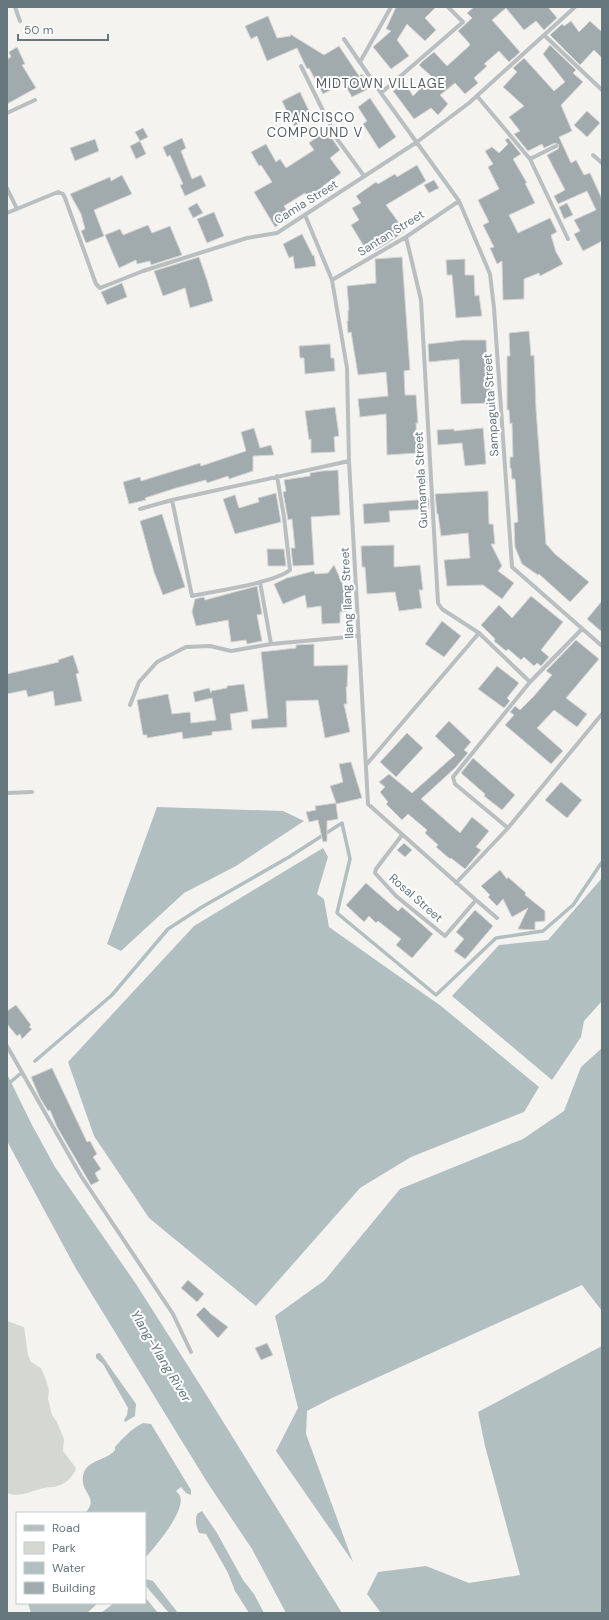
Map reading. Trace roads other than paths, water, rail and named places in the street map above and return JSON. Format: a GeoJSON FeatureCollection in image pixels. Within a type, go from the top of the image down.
{"type":"FeatureCollection","features":[{"type":"Feature","properties":{"kind":"street"},"geometry":{"type":"LineString","coordinates":[[16,7],[20,21]]}},
{"type":"Feature","properties":{"kind":"street"},"geometry":{"type":"LineString","coordinates":[[360,62],[391,7]]}},
{"type":"Feature","properties":{"kind":"street"},"geometry":{"type":"LineString","coordinates":[[381,93],[463,22],[448,7]]}},
{"type":"Feature","properties":{"kind":"street","name":"Camia Street"},"geometry":{"type":"LineString","coordinates":[[17,209],[58,192],[63,194],[96,284],[100,288],[143,271],[247,238],[276,233],[417,142],[477,96],[575,7]]}},
{"type":"Feature","properties":{"kind":"street"},"geometry":{"type":"LineString","coordinates":[[544,35],[602,90]]}},
{"type":"Feature","properties":{"kind":"street","name":"Sampaguita Street"},"geometry":{"type":"LineString","coordinates":[[344,39],[459,201],[490,274],[494,308],[512,567],[602,646]]}},
{"type":"Feature","properties":{"kind":"street"},"geometry":{"type":"LineString","coordinates":[[301,66],[337,139],[364,176]]}},
{"type":"Feature","properties":{"kind":"street"},"geometry":{"type":"LineString","coordinates":[[477,96],[530,159],[568,239]]}},
{"type":"Feature","properties":{"kind":"street"},"geometry":{"type":"LineString","coordinates":[[7,113],[35,100]]}},
{"type":"Feature","properties":{"kind":"street"},"geometry":{"type":"LineString","coordinates":[[530,159],[556,146]]}},
{"type":"Feature","properties":{"kind":"street"},"geometry":{"type":"LineString","coordinates":[[593,155],[602,163]]}},
{"type":"Feature","properties":{"kind":"street"},"geometry":{"type":"LineString","coordinates":[[7,188],[17,209],[7,213]]}},
{"type":"Feature","properties":{"kind":"street","name":"Santan Street"},"geometry":{"type":"LineString","coordinates":[[332,280],[406,237],[459,201]]}},
{"type":"Feature","properties":{"kind":"street","name":"Ilang Ilang Street"},"geometry":{"type":"LineString","coordinates":[[305,215],[332,280],[347,368],[349,461],[368,804],[497,918]]}},
{"type":"Feature","properties":{"kind":"street","name":"Gumamela Street"},"geometry":{"type":"LineString","coordinates":[[406,237],[421,300],[438,604],[442,609],[479,633],[530,682]]}},
{"type":"Feature","properties":{"kind":"street"},"geometry":{"type":"LineString","coordinates":[[140,509],[172,500],[349,461]]}},
{"type":"Feature","properties":{"kind":"street"},"geometry":{"type":"LineString","coordinates":[[172,500],[192,596],[260,582],[286,573],[290,570],[284,517],[277,476]]}},
{"type":"Feature","properties":{"kind":"street"},"geometry":{"type":"LineString","coordinates":[[260,582],[271,644]]}},
{"type":"Feature","properties":{"kind":"street"},"geometry":{"type":"LineString","coordinates":[[508,828],[455,784],[453,777],[530,682],[582,629]]}},
{"type":"Feature","properties":{"kind":"street"},"geometry":{"type":"LineString","coordinates":[[366,765],[479,633]]}},
{"type":"Feature","properties":{"kind":"street"},"geometry":{"type":"LineString","coordinates":[[130,706],[139,682],[157,662],[186,647],[210,646],[231,651],[271,644],[359,636]]}},
{"type":"Feature","properties":{"kind":"street"},"geometry":{"type":"LineString","coordinates":[[456,883],[508,828],[602,714]]}},
{"type":"Feature","properties":{"kind":"street"},"geometry":{"type":"LineString","coordinates":[[7,793],[32,792]]}},
{"type":"Feature","properties":{"kind":"street","name":"Rosal Street"},"geometry":{"type":"LineString","coordinates":[[402,835],[376,869],[375,873],[396,896],[445,936],[476,900]]}},
{"type":"Feature","properties":{"kind":"street"},"geometry":{"type":"LineString","coordinates":[[7,1046],[81,1176],[173,1314],[191,1352]]}},
{"type":"Feature","properties":{"kind":"water"},"geometry":{"type":"Polygon","coordinates":[[[157,807],[283,811],[304,821],[236,866],[184,893],[121,951],[107,944],[157,807]]]}},
{"type":"Feature","properties":{"kind":"water"},"geometry":{"type":"Polygon","coordinates":[[[323,848],[328,857],[317,894],[324,899],[329,927],[441,1006],[539,1087],[524,1112],[411,1157],[360,1188],[256,1306],[149,1218],[94,1136],[68,1062],[194,926],[323,848]]]}},
{"type":"Feature","properties":{"kind":"water"},"geometry":{"type":"Polygon","coordinates":[[[602,878],[602,1001],[584,1021],[581,1037],[552,1080],[452,996],[499,945],[548,940],[602,878]]]}},
{"type":"Feature","properties":{"kind":"water"},"geometry":{"type":"Polygon","coordinates":[[[602,1048],[602,1311],[582,1285],[332,1398],[307,1411],[306,1434],[353,1562],[276,1451],[298,1408],[275,1316],[325,1280],[400,1189],[523,1139],[564,1111],[581,1067],[602,1048]]]}},
{"type":"Feature","properties":{"kind":"water","name":"Ylang-Ylang River"},"geometry":{"type":"Polygon","coordinates":[[[7,1074],[55,1167],[136,1284],[342,1613],[286,1613],[252,1549],[207,1482],[75,1267],[7,1141],[7,1074]]]}},
{"type":"Feature","properties":{"kind":"water"},"geometry":{"type":"Polygon","coordinates":[[[602,1346],[602,1613],[381,1613],[367,1594],[378,1572],[426,1566],[469,1583],[520,1575],[485,1446],[478,1412],[602,1346]]]}},
{"type":"Feature","properties":{"kind":"water"},"geometry":{"type":"Polygon","coordinates":[[[100,1353],[136,1404],[135,1416],[125,1422],[124,1420],[127,1415],[128,1408],[103,1364],[96,1358],[96,1354],[100,1353]]]}},
{"type":"Feature","properties":{"kind":"water"},"geometry":{"type":"Polygon","coordinates":[[[143,1423],[151,1424],[191,1490],[191,1495],[186,1493],[181,1487],[176,1491],[180,1496],[181,1503],[174,1519],[156,1546],[146,1557],[146,1512],[86,1512],[91,1503],[83,1482],[83,1476],[88,1466],[111,1454],[124,1437],[143,1423]]]}},
{"type":"Feature","properties":{"kind":"water"},"geometry":{"type":"Polygon","coordinates":[[[202,1511],[217,1533],[243,1580],[254,1594],[264,1613],[249,1613],[235,1591],[228,1573],[206,1534],[199,1533],[196,1519],[197,1514],[202,1511]]]}},
{"type":"Feature","properties":{"kind":"water"},"geometry":{"type":"Polygon","coordinates":[[[146,1579],[153,1581],[178,1613],[169,1613],[146,1586],[146,1579]]]}},
{"type":"Feature","properties":{"kind":"water"},"geometry":{"type":"Polygon","coordinates":[[[146,1598],[158,1613],[101,1613],[113,1604],[146,1604],[146,1598]]]}},
{"type":"Feature","properties":{"kind":"water"},"geometry":{"type":"Polygon","coordinates":[[[28,1604],[97,1604],[87,1613],[31,1613],[28,1604]]]}},
{"type":"Feature","properties":{"kind":"waterway"},"geometry":{"type":"LineString","coordinates":[[35,1061],[112,995],[168,929],[202,907],[289,857],[342,823],[350,859],[337,913],[436,995],[496,938],[543,931],[573,905],[602,862]]}},
{"type":"Feature","properties":{"kind":"waterway"},"geometry":{"type":"LineString","coordinates":[[7,1085],[20,1074]]}},
{"type":"Feature","properties":{"kind":"district","name":"MIDTOWN VILLAGE"},"geometry":{"type":"Point","coordinates":[381,83]}},
{"type":"Feature","properties":{"kind":"district","name":"FRANCISCO COMPOUND V"},"geometry":{"type":"Point","coordinates":[315,124]}}]}
